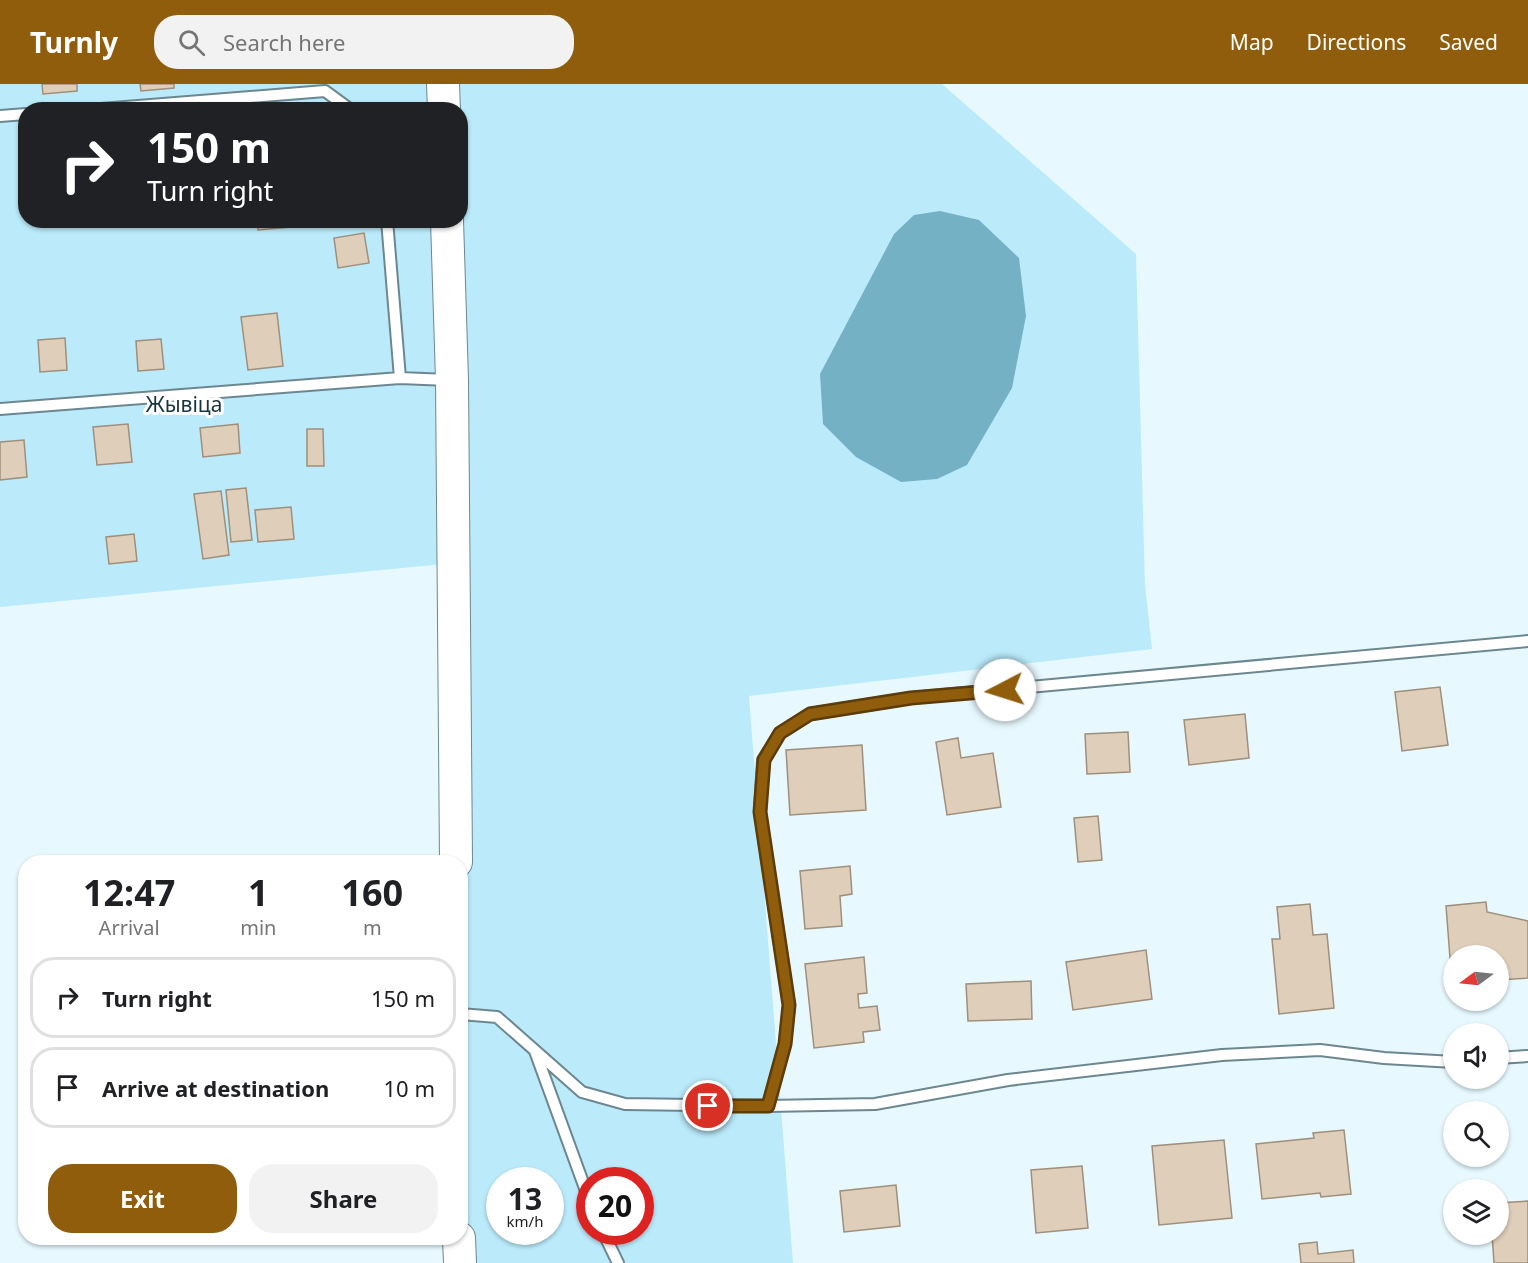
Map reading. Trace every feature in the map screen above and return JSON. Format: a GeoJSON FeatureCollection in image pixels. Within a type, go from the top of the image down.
{"type":"FeatureCollection","features":[{"type":"Feature","properties":{"kind":"street"},"geometry":{"type":"LineString","coordinates":[[443,84],[444,102]]}},
{"type":"Feature","properties":{"kind":"street"},"geometry":{"type":"LineString","coordinates":[[447,228],[452,380],[456,855]]}},
{"type":"Feature","properties":{"kind":"street"},"geometry":{"type":"LineString","coordinates":[[459,1245],[460,1263]]}},
{"type":"Feature","properties":{"kind":"lane"},"geometry":{"type":"LineString","coordinates":[[188,102],[325,91],[340,102]]}},
{"type":"Feature","properties":{"kind":"lane"},"geometry":{"type":"LineString","coordinates":[[0,116],[18,115]]}},
{"type":"Feature","properties":{"kind":"lane"},"geometry":{"type":"LineString","coordinates":[[388,228],[400,378]]}},
{"type":"Feature","properties":{"kind":"lane"},"geometry":{"type":"LineString","coordinates":[[0,410],[400,378],[452,380]]}},
{"type":"Feature","properties":{"kind":"lane"},"geometry":{"type":"LineString","coordinates":[[768,1106],[785,1044],[789,1005],[760,812],[764,760],[780,733],[810,714],[911,698],[1528,641]]}},
{"type":"Feature","properties":{"kind":"lane"},"geometry":{"type":"LineString","coordinates":[[468,1015],[497,1017],[582,1092],[625,1104],[768,1106],[875,1104],[1008,1080],[1222,1055],[1320,1050],[1384,1058],[1443,1061]]}},
{"type":"Feature","properties":{"kind":"lane"},"geometry":{"type":"LineString","coordinates":[[534,1048],[577,1167]]}},
{"type":"Feature","properties":{"kind":"lane"},"geometry":{"type":"LineString","coordinates":[[1509,1057],[1528,1056]]}},
{"type":"Feature","properties":{"kind":"lane"},"geometry":{"type":"LineString","coordinates":[[609,1245],[618,1263]]}},
{"type":"Feature","properties":{"kind":"green space","name":"Жывіца"},"geometry":{"type":"Polygon","coordinates":[[[0,84],[942,84],[1136,254],[1145,585],[1152,649],[749,696],[793,1263],[460,1263],[460,1245],[468,1245],[468,855],[460,855],[454,563],[0,607],[0,84]]]}},
{"type":"Feature","properties":{"kind":"shaded area"},"geometry":{"type":"Polygon","coordinates":[[[940,211],[979,220],[1019,258],[1026,316],[1012,388],[967,465],[937,479],[901,482],[856,457],[823,424],[820,374],[894,234],[914,215],[940,211]]]}},
{"type":"Feature","properties":{"kind":"building"},"geometry":{"type":"Polygon","coordinates":[[[42,84],[77,84],[77,91],[43,94],[42,84]]]}},
{"type":"Feature","properties":{"kind":"building"},"geometry":{"type":"Polygon","coordinates":[[[140,84],[174,84],[174,88],[141,91],[140,84]]]}},
{"type":"Feature","properties":{"kind":"building"},"geometry":{"type":"Polygon","coordinates":[[[364,233],[369,263],[338,268],[334,238],[364,233]]]}},
{"type":"Feature","properties":{"kind":"building"},"geometry":{"type":"Polygon","coordinates":[[[277,313],[283,366],[248,370],[241,317],[277,313]]]}},
{"type":"Feature","properties":{"kind":"building"},"geometry":{"type":"Polygon","coordinates":[[[65,338],[67,370],[40,372],[38,340],[65,338]]]}},
{"type":"Feature","properties":{"kind":"building"},"geometry":{"type":"Polygon","coordinates":[[[161,339],[164,369],[138,371],[136,341],[161,339]]]}},
{"type":"Feature","properties":{"kind":"building"},"geometry":{"type":"Polygon","coordinates":[[[128,424],[132,462],[97,465],[93,427],[128,424]]]}},
{"type":"Feature","properties":{"kind":"building"},"geometry":{"type":"Polygon","coordinates":[[[238,424],[240,453],[203,457],[200,428],[238,424]]]}},
{"type":"Feature","properties":{"kind":"building"},"geometry":{"type":"Polygon","coordinates":[[[307,429],[323,429],[324,466],[307,466],[307,429]]]}},
{"type":"Feature","properties":{"kind":"building"},"geometry":{"type":"Polygon","coordinates":[[[24,440],[27,477],[0,480],[0,442],[24,440]]]}},
{"type":"Feature","properties":{"kind":"building"},"geometry":{"type":"Polygon","coordinates":[[[246,488],[252,540],[231,542],[226,490],[246,488]]]}},
{"type":"Feature","properties":{"kind":"building"},"geometry":{"type":"Polygon","coordinates":[[[221,491],[229,555],[203,559],[194,494],[221,491]]]}},
{"type":"Feature","properties":{"kind":"building"},"geometry":{"type":"Polygon","coordinates":[[[291,507],[294,539],[258,542],[255,510],[291,507]]]}},
{"type":"Feature","properties":{"kind":"building"},"geometry":{"type":"Polygon","coordinates":[[[134,534],[137,561],[109,564],[106,537],[134,534]]]}},
{"type":"Feature","properties":{"kind":"building"},"geometry":{"type":"Polygon","coordinates":[[[1440,687],[1448,745],[1402,751],[1395,692],[1440,687]]]}},
{"type":"Feature","properties":{"kind":"building"},"geometry":{"type":"Polygon","coordinates":[[[1245,714],[1249,758],[1189,765],[1184,720],[1245,714]]]}},
{"type":"Feature","properties":{"kind":"building"},"geometry":{"type":"Polygon","coordinates":[[[1128,732],[1130,772],[1087,774],[1085,734],[1128,732]]]}},
{"type":"Feature","properties":{"kind":"building"},"geometry":{"type":"Polygon","coordinates":[[[958,738],[961,758],[993,753],[1001,807],[947,815],[936,742],[958,738]]]}},
{"type":"Feature","properties":{"kind":"building"},"geometry":{"type":"Polygon","coordinates":[[[862,745],[866,810],[790,815],[786,750],[862,745]]]}},
{"type":"Feature","properties":{"kind":"building"},"geometry":{"type":"Polygon","coordinates":[[[1098,816],[1102,860],[1078,862],[1074,818],[1098,816]]]}},
{"type":"Feature","properties":{"kind":"building"},"geometry":{"type":"Polygon","coordinates":[[[850,866],[852,894],[840,896],[842,926],[805,929],[800,871],[850,866]]]}},
{"type":"Feature","properties":{"kind":"building"},"geometry":{"type":"Polygon","coordinates":[[[1486,902],[1487,912],[1528,921],[1528,978],[1509,979],[1509,945],[1449,945],[1446,906],[1486,902]]]}},
{"type":"Feature","properties":{"kind":"building"},"geometry":{"type":"Polygon","coordinates":[[[1310,904],[1313,935],[1327,934],[1334,1008],[1279,1014],[1272,939],[1280,939],[1277,907],[1310,904]]]}},
{"type":"Feature","properties":{"kind":"building"},"geometry":{"type":"Polygon","coordinates":[[[1146,950],[1152,999],[1073,1010],[1066,962],[1146,950]]]}},
{"type":"Feature","properties":{"kind":"building"},"geometry":{"type":"Polygon","coordinates":[[[864,957],[867,993],[858,994],[859,1008],[877,1006],[880,1030],[863,1032],[864,1042],[814,1048],[805,964],[864,957]]]}},
{"type":"Feature","properties":{"kind":"building"},"geometry":{"type":"Polygon","coordinates":[[[1031,981],[1032,1019],[968,1021],[966,984],[1031,981]]]}},
{"type":"Feature","properties":{"kind":"building"},"geometry":{"type":"Polygon","coordinates":[[[1344,1130],[1351,1194],[1321,1197],[1320,1193],[1262,1199],[1256,1144],[1314,1138],[1313,1133],[1344,1130]]]}},
{"type":"Feature","properties":{"kind":"building"},"geometry":{"type":"Polygon","coordinates":[[[1224,1140],[1232,1218],[1159,1225],[1152,1146],[1224,1140]]]}},
{"type":"Feature","properties":{"kind":"building"},"geometry":{"type":"Polygon","coordinates":[[[1082,1166],[1088,1228],[1036,1233],[1031,1170],[1082,1166]]]}},
{"type":"Feature","properties":{"kind":"building"},"geometry":{"type":"Polygon","coordinates":[[[896,1185],[900,1226],[844,1232],[840,1191],[896,1185]]]}},
{"type":"Feature","properties":{"kind":"building"},"geometry":{"type":"Polygon","coordinates":[[[1528,1201],[1528,1263],[1494,1263],[1493,1245],[1509,1245],[1509,1202],[1528,1201]]]}},
{"type":"Feature","properties":{"kind":"building"},"geometry":{"type":"Polygon","coordinates":[[[1317,1242],[1318,1254],[1353,1250],[1354,1263],[1301,1263],[1299,1244],[1317,1242]]]}},
{"type":"Feature","properties":{"kind":"route"},"geometry":{"type":"LineString","coordinates":[[708,1106],[768,1106],[785,1044],[789,1005],[760,812],[764,760],[780,733],[810,714],[911,698],[1005,690]]}}]}
